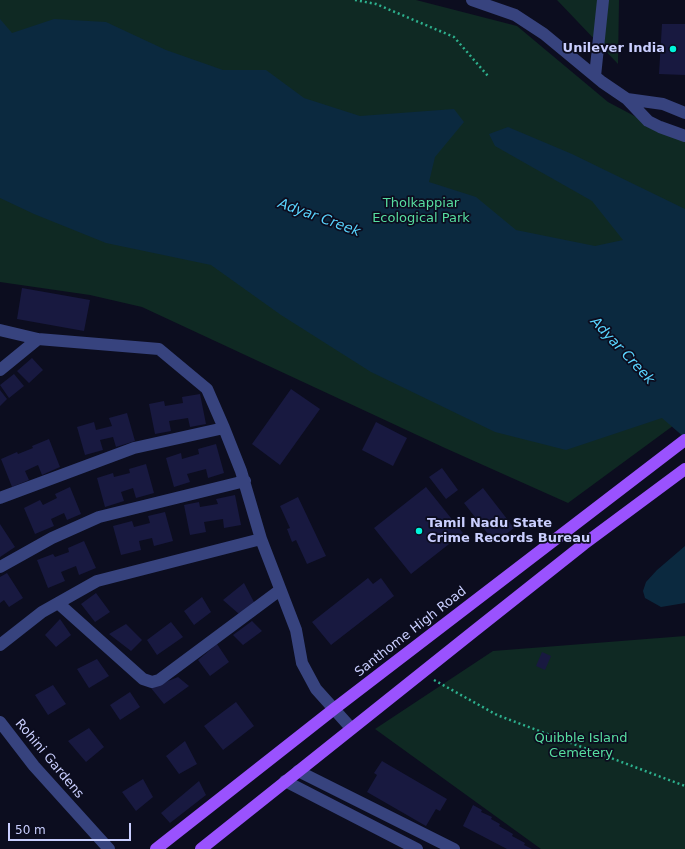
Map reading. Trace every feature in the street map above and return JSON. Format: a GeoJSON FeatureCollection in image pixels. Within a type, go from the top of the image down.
{"type":"FeatureCollection","features":[{"type":"Feature","properties":{"kind":"main road","name":"Santhome High Road"},"geometry":{"type":"LineString","coordinates":[[156,849],[334,709],[572,525],[685,440]]}},
{"type":"Feature","properties":{"kind":"main road"},"geometry":{"type":"LineString","coordinates":[[200,849],[584,544],[685,468]]}},
{"type":"Feature","properties":{"kind":"street"},"geometry":{"type":"LineString","coordinates":[[472,0],[515,14],[544,34],[595,76],[627,99],[648,121],[685,136]]}},
{"type":"Feature","properties":{"kind":"street"},"geometry":{"type":"LineString","coordinates":[[595,76],[603,0]]}},
{"type":"Feature","properties":{"kind":"street"},"geometry":{"type":"LineString","coordinates":[[627,99],[663,104],[685,113]]}},
{"type":"Feature","properties":{"kind":"street"},"geometry":{"type":"LineString","coordinates":[[0,330],[38,339],[159,349],[207,388],[245,481],[261,539],[296,630],[302,663],[316,689],[351,728]]}},
{"type":"Feature","properties":{"kind":"street"},"geometry":{"type":"LineString","coordinates":[[0,370],[38,339]]}},
{"type":"Feature","properties":{"kind":"street"},"geometry":{"type":"LineString","coordinates":[[0,498],[134,448],[224,428]]}},
{"type":"Feature","properties":{"kind":"street"},"geometry":{"type":"LineString","coordinates":[[0,568],[52,538],[98,517],[245,481]]}},
{"type":"Feature","properties":{"kind":"street"},"geometry":{"type":"LineString","coordinates":[[0,645],[42,612],[97,581],[261,539]]}},
{"type":"Feature","properties":{"kind":"street"},"geometry":{"type":"LineString","coordinates":[[58,603],[143,679],[152,682],[159,680],[280,590]]}},
{"type":"Feature","properties":{"kind":"street","name":"Rohini Gardens"},"geometry":{"type":"LineString","coordinates":[[0,722],[34,766],[109,849]]}},
{"type":"Feature","properties":{"kind":"street"},"geometry":{"type":"LineString","coordinates":[[298,771],[454,849]]}},
{"type":"Feature","properties":{"kind":"street"},"geometry":{"type":"LineString","coordinates":[[285,781],[417,849]]}},
{"type":"Feature","properties":{"kind":"path"},"geometry":{"type":"LineString","coordinates":[[355,0],[376,4],[454,37],[488,76]]}},
{"type":"Feature","properties":{"kind":"path"},"geometry":{"type":"LineString","coordinates":[[420,673],[497,715],[685,786]]}},
{"type":"Feature","properties":{"kind":"green space","name":"Tholkappiar Ecological Park"},"geometry":{"type":"Polygon","coordinates":[[[0,0],[416,0],[517,26],[608,102],[674,137],[685,140],[685,417],[568,503],[445,448],[142,307],[90,295],[0,282],[0,0]]]}},
{"type":"Feature","properties":{"kind":"green space"},"geometry":{"type":"Polygon","coordinates":[[[557,0],[619,0],[618,64],[557,0]]]}},
{"type":"Feature","properties":{"kind":"green space","name":"Quibble Island Cemetery"},"geometry":{"type":"Polygon","coordinates":[[[685,636],[685,849],[541,849],[375,729],[493,651],[685,636]]]}},
{"type":"Feature","properties":{"kind":"water","name":"Tholkappiar Ecological Park"},"geometry":{"type":"Polygon","coordinates":[[[0,19],[12,33],[54,19],[106,22],[166,50],[223,70],[266,70],[304,98],[360,116],[454,109],[464,122],[435,157],[429,182],[476,197],[516,230],[595,246],[623,240],[592,201],[495,146],[489,134],[508,127],[572,154],[685,209],[685,438],[662,418],[566,450],[495,432],[371,372],[281,315],[211,265],[106,243],[34,214],[0,198],[0,19]]]}},
{"type":"Feature","properties":{"kind":"water"},"geometry":{"type":"Polygon","coordinates":[[[685,546],[685,603],[661,607],[645,598],[643,591],[646,582],[657,570],[685,546]]]}},
{"type":"Feature","properties":{"kind":"building","name":"Unilever India"},"geometry":{"type":"Polygon","coordinates":[[[662,24],[685,24],[685,75],[659,74],[662,24]]]}},
{"type":"Feature","properties":{"kind":"building"},"geometry":{"type":"Polygon","coordinates":[[[22,288],[90,300],[84,331],[17,319],[22,288]]]}},
{"type":"Feature","properties":{"kind":"building"},"geometry":{"type":"Polygon","coordinates":[[[32,358],[43,370],[29,383],[17,371],[32,358]]]}},
{"type":"Feature","properties":{"kind":"building"},"geometry":{"type":"Polygon","coordinates":[[[14,374],[24,386],[9,398],[0,385],[14,374]]]}},
{"type":"Feature","properties":{"kind":"building"},"geometry":{"type":"Polygon","coordinates":[[[291,389],[320,409],[280,465],[252,444],[291,389]]]}},
{"type":"Feature","properties":{"kind":"building"},"geometry":{"type":"Polygon","coordinates":[[[0,390],[7,399],[0,406],[0,390]]]}},
{"type":"Feature","properties":{"kind":"building"},"geometry":{"type":"Polygon","coordinates":[[[200,394],[206,424],[190,427],[188,418],[169,421],[171,431],[155,434],[149,404],[164,401],[165,406],[183,403],[182,397],[200,394]]]}},
{"type":"Feature","properties":{"kind":"building"},"geometry":{"type":"Polygon","coordinates":[[[127,413],[135,441],[116,447],[113,437],[100,440],[103,450],[85,455],[77,427],[94,422],[96,430],[112,426],[109,418],[127,413]]]}},
{"type":"Feature","properties":{"kind":"building"},"geometry":{"type":"Polygon","coordinates":[[[376,422],[407,438],[393,466],[362,450],[376,422]]]}},
{"type":"Feature","properties":{"kind":"building"},"geometry":{"type":"Polygon","coordinates":[[[49,439],[60,467],[42,475],[38,465],[25,471],[29,480],[12,487],[1,459],[17,452],[18,454],[33,448],[32,446],[49,439]]]}},
{"type":"Feature","properties":{"kind":"building"},"geometry":{"type":"Polygon","coordinates":[[[216,444],[224,473],[208,478],[206,469],[187,474],[190,482],[174,487],[166,458],[181,453],[182,459],[199,454],[198,449],[216,444]]]}},
{"type":"Feature","properties":{"kind":"building"},"geometry":{"type":"Polygon","coordinates":[[[146,464],[154,493],[136,498],[133,488],[121,492],[124,501],[105,507],[97,478],[113,473],[114,477],[130,473],[129,469],[146,464]]]}},
{"type":"Feature","properties":{"kind":"building"},"geometry":{"type":"Polygon","coordinates":[[[442,468],[458,490],[446,499],[429,477],[442,468]]]}},
{"type":"Feature","properties":{"kind":"building"},"geometry":{"type":"Polygon","coordinates":[[[70,487],[81,514],[67,520],[64,513],[51,519],[54,526],[35,534],[24,508],[40,500],[43,505],[57,498],[55,494],[70,487]]]}},
{"type":"Feature","properties":{"kind":"building","name":"Tamil Nadu State Crime Records Bureau"},"geometry":{"type":"Polygon","coordinates":[[[426,487],[463,533],[411,574],[374,528],[426,487]]]}},
{"type":"Feature","properties":{"kind":"building"},"geometry":{"type":"Polygon","coordinates":[[[483,488],[514,528],[495,543],[464,503],[483,488]]]}},
{"type":"Feature","properties":{"kind":"building"},"geometry":{"type":"Polygon","coordinates":[[[235,495],[241,525],[224,528],[223,519],[204,522],[206,532],[190,535],[184,505],[199,502],[200,507],[218,504],[216,499],[235,495]]]}},
{"type":"Feature","properties":{"kind":"building"},"geometry":{"type":"Polygon","coordinates":[[[298,497],[326,556],[307,564],[296,540],[292,542],[287,529],[290,528],[280,506],[298,497]]]}},
{"type":"Feature","properties":{"kind":"building"},"geometry":{"type":"Polygon","coordinates":[[[165,512],[173,541],[154,546],[152,538],[139,541],[141,550],[121,555],[113,526],[132,521],[134,527],[150,523],[148,516],[165,512]]]}},
{"type":"Feature","properties":{"kind":"building"},"geometry":{"type":"Polygon","coordinates":[[[0,524],[15,547],[0,557],[0,524]]]}},
{"type":"Feature","properties":{"kind":"building"},"geometry":{"type":"Polygon","coordinates":[[[84,541],[96,568],[79,575],[76,566],[61,572],[65,581],[48,588],[37,560],[53,554],[55,557],[69,552],[68,548],[84,541]]]}},
{"type":"Feature","properties":{"kind":"building"},"geometry":{"type":"Polygon","coordinates":[[[7,573],[23,598],[9,607],[4,600],[0,603],[0,577],[7,573]]]}},
{"type":"Feature","properties":{"kind":"building"},"geometry":{"type":"Polygon","coordinates":[[[368,578],[373,584],[381,578],[394,596],[331,645],[312,622],[368,578]]]}},
{"type":"Feature","properties":{"kind":"building"},"geometry":{"type":"Polygon","coordinates":[[[244,583],[255,604],[239,614],[223,600],[244,583]]]}},
{"type":"Feature","properties":{"kind":"building"},"geometry":{"type":"Polygon","coordinates":[[[96,593],[110,612],[95,622],[81,604],[96,593]]]}},
{"type":"Feature","properties":{"kind":"building"},"geometry":{"type":"Polygon","coordinates":[[[202,597],[211,612],[194,625],[184,611],[202,597]]]}},
{"type":"Feature","properties":{"kind":"building"},"geometry":{"type":"Polygon","coordinates":[[[60,619],[71,635],[56,647],[45,635],[60,619]]]}},
{"type":"Feature","properties":{"kind":"building"},"geometry":{"type":"Polygon","coordinates":[[[252,621],[262,631],[243,645],[233,635],[252,621]]]}},
{"type":"Feature","properties":{"kind":"building"},"geometry":{"type":"Polygon","coordinates":[[[171,622],[183,637],[157,655],[147,640],[171,622]]]}},
{"type":"Feature","properties":{"kind":"building"},"geometry":{"type":"Polygon","coordinates":[[[126,624],[142,640],[131,651],[109,634],[126,624]]]}},
{"type":"Feature","properties":{"kind":"building"},"geometry":{"type":"Polygon","coordinates":[[[217,644],[229,662],[210,676],[198,660],[217,644]]]}},
{"type":"Feature","properties":{"kind":"building"},"geometry":{"type":"Polygon","coordinates":[[[542,652],[551,656],[545,670],[536,666],[542,652]]]}},
{"type":"Feature","properties":{"kind":"building"},"geometry":{"type":"Polygon","coordinates":[[[97,659],[109,676],[89,688],[77,669],[97,659]]]}},
{"type":"Feature","properties":{"kind":"building"},"geometry":{"type":"Polygon","coordinates":[[[178,677],[189,686],[164,704],[151,688],[178,677]]]}},
{"type":"Feature","properties":{"kind":"building"},"geometry":{"type":"Polygon","coordinates":[[[53,685],[66,704],[48,715],[35,695],[53,685]]]}},
{"type":"Feature","properties":{"kind":"building"},"geometry":{"type":"Polygon","coordinates":[[[130,692],[140,707],[120,720],[110,705],[130,692]]]}},
{"type":"Feature","properties":{"kind":"building"},"geometry":{"type":"Polygon","coordinates":[[[236,702],[254,726],[223,750],[204,726],[236,702]]]}},
{"type":"Feature","properties":{"kind":"building"},"geometry":{"type":"Polygon","coordinates":[[[89,728],[104,747],[86,762],[68,741],[89,728]]]}},
{"type":"Feature","properties":{"kind":"building"},"geometry":{"type":"Polygon","coordinates":[[[185,741],[197,764],[179,774],[166,756],[185,741]]]}},
{"type":"Feature","properties":{"kind":"building"},"geometry":{"type":"Polygon","coordinates":[[[382,761],[447,799],[440,811],[436,809],[426,826],[367,792],[377,775],[374,773],[382,761]]]}},
{"type":"Feature","properties":{"kind":"building"},"geometry":{"type":"Polygon","coordinates":[[[143,779],[153,797],[136,811],[122,792],[143,779]]]}},
{"type":"Feature","properties":{"kind":"building"},"geometry":{"type":"Polygon","coordinates":[[[199,781],[206,795],[170,823],[161,813],[199,781]]]}},
{"type":"Feature","properties":{"kind":"building"},"geometry":{"type":"Polygon","coordinates":[[[473,805],[482,810],[481,812],[492,817],[491,819],[500,824],[499,826],[513,834],[512,836],[525,843],[524,845],[532,849],[507,849],[463,826],[473,805]]]}},
{"type":"Feature","properties":{"kind":"place","name":"Unilever India"},"geometry":{"type":"Point","coordinates":[673,49]}},
{"type":"Feature","properties":{"kind":"place","name":"Tamil Nadu State Crime Records Bureau"},"geometry":{"type":"Point","coordinates":[419,531]}},
{"type":"Feature","properties":{"kind":"water label","name":"Adyar Creek"},"geometry":{"type":"Point","coordinates":[319,218]}},
{"type":"Feature","properties":{"kind":"water label","name":"Adyar Creek"},"geometry":{"type":"Point","coordinates":[622,351]}}]}
